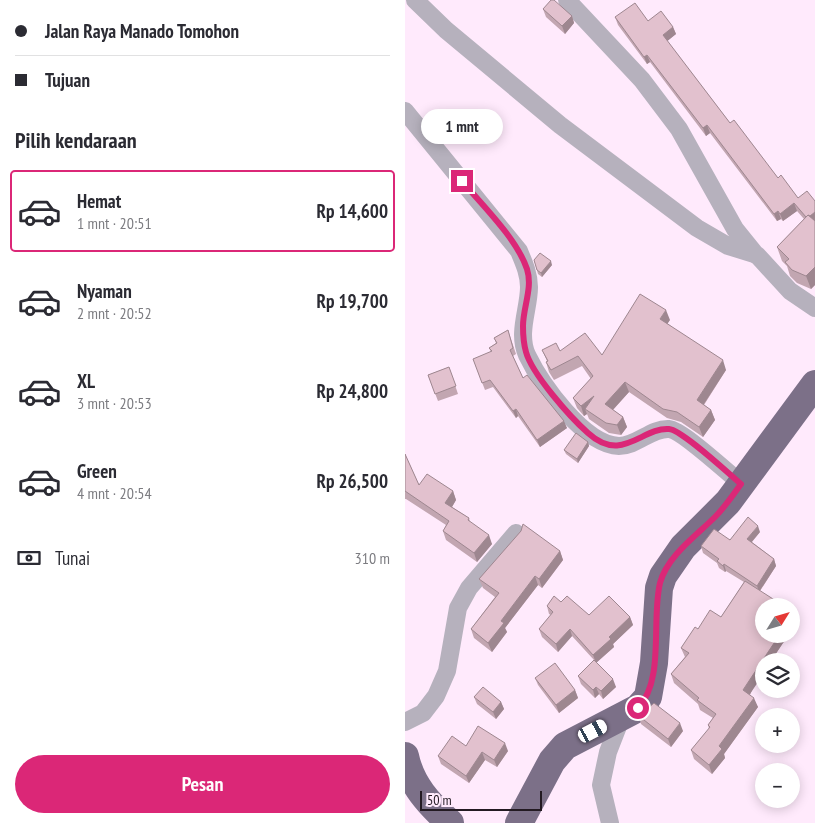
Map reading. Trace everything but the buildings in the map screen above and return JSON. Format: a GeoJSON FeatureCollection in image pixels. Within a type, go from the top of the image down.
{"type":"FeatureCollection","features":[{"type":"Feature","properties":{"kind":"highway"},"geometry":{"type":"LineString","coordinates":[[519,823],[557,754],[565,746],[638,708],[647,697],[654,663],[659,588],[663,576],[683,547],[716,516],[815,384]]}},
{"type":"Feature","properties":{"kind":"highway"},"geometry":{"type":"LineString","coordinates":[[405,756],[415,784],[423,796],[450,823]]}},
{"type":"Feature","properties":{"kind":"street"},"geometry":{"type":"LineString","coordinates":[[415,0],[446,30],[560,125],[697,228],[728,246],[757,255]]}},
{"type":"Feature","properties":{"kind":"street"},"geometry":{"type":"LineString","coordinates":[[567,0],[629,65],[679,129],[735,229],[790,291],[815,308]]}},
{"type":"Feature","properties":{"kind":"street"},"geometry":{"type":"LineString","coordinates":[[405,111],[519,251],[528,271],[529,288],[523,325],[526,353],[539,376],[564,409],[589,434],[603,442],[620,446],[658,430],[670,429],[689,441],[741,484]]}},
{"type":"Feature","properties":{"kind":"street"},"geometry":{"type":"LineString","coordinates":[[405,722],[423,713],[436,696],[447,671],[458,608],[469,588],[516,533]]}},
{"type":"Feature","properties":{"kind":"street"},"geometry":{"type":"LineString","coordinates":[[610,823],[601,785],[608,752],[622,716]]}},
{"type":"Feature","properties":{"kind":"route"},"geometry":{"type":"LineString","coordinates":[[462,181],[519,251],[528,271],[529,288],[523,325],[526,353],[539,376],[564,409],[589,434],[603,442],[620,446],[641,439],[658,430],[670,429],[689,441],[741,484],[716,516],[689,540],[677,554],[660,581],[654,663],[647,697],[638,708]]}}]}
